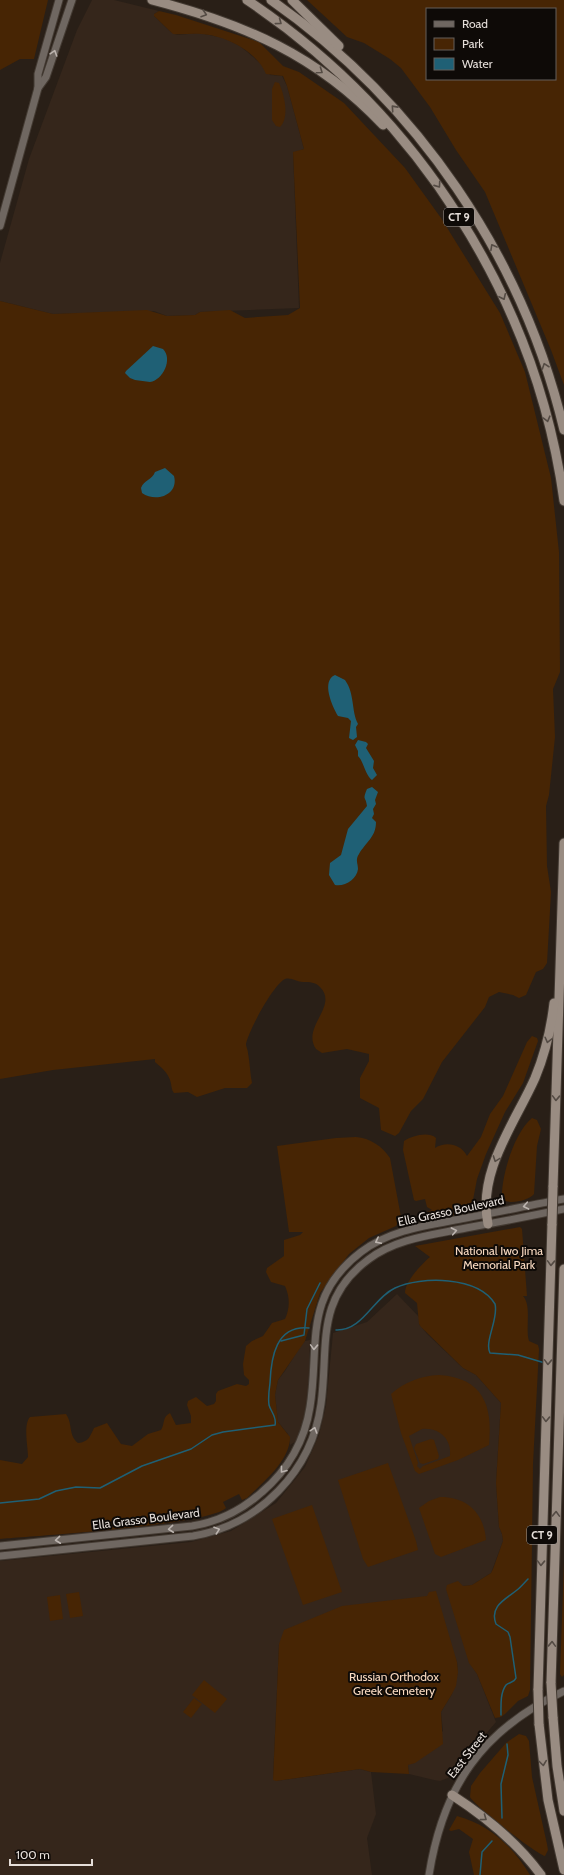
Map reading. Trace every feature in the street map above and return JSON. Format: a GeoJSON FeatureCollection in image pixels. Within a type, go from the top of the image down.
{"type":"FeatureCollection","features":[{"type":"Feature","properties":{"kind":"highway"},"geometry":{"type":"LineString","coordinates":[[152,0],[195,11],[232,24],[265,38],[298,57],[325,74],[355,98],[379,121],[411,157],[428,170]]}},
{"type":"Feature","properties":{"kind":"highway","name":"CT 9"},"geometry":{"type":"LineString","coordinates":[[247,0],[300,38],[343,76],[384,117],[428,170],[451,204],[478,248],[513,319],[530,363],[543,404],[557,460],[564,501]]}},
{"type":"Feature","properties":{"kind":"highway","name":"CT 9"},"geometry":{"type":"LineString","coordinates":[[271,0],[325,42],[369,82],[400,115],[438,162],[467,204],[513,286],[535,338],[553,389],[564,430]]}},
{"type":"Feature","properties":{"kind":"highway"},"geometry":{"type":"LineString","coordinates":[[292,0],[349,56],[369,82]]}},
{"type":"Feature","properties":{"kind":"highway","name":"CT 9"},"geometry":{"type":"LineString","coordinates":[[564,843],[538,1690],[548,1800],[564,1870]]}},
{"type":"Feature","properties":{"kind":"highway"},"geometry":{"type":"LineString","coordinates":[[488,1224],[486,1214],[487,1195],[495,1161],[534,1079],[546,1049],[551,1027],[555,988],[560,961]]}},
{"type":"Feature","properties":{"kind":"highway","name":"CT 9"},"geometry":{"type":"LineString","coordinates":[[564,1269],[551,1683],[558,1771],[564,1811]]}},
{"type":"Feature","properties":{"kind":"highway"},"geometry":{"type":"LineString","coordinates":[[452,1795],[487,1820],[511,1840],[541,1875]]}},
{"type":"Feature","properties":{"kind":"main road"},"geometry":{"type":"LineString","coordinates":[[0,226],[38,88],[38,74],[59,0]]}},
{"type":"Feature","properties":{"kind":"main road"},"geometry":{"type":"LineString","coordinates":[[38,88],[46,77],[72,0]]}},
{"type":"Feature","properties":{"kind":"main road","name":"Ella Grasso Boulevard"},"geometry":{"type":"LineString","coordinates":[[0,1546],[184,1527],[208,1522],[234,1512],[256,1498],[269,1486],[282,1472],[294,1453],[304,1430],[309,1412],[315,1328],[322,1302],[330,1286],[341,1271],[359,1254],[374,1243],[408,1230],[564,1199]]}},
{"type":"Feature","properties":{"kind":"main road","name":"Ella Grasso Boulevard"},"geometry":{"type":"LineString","coordinates":[[0,1556],[193,1536],[224,1527],[244,1518],[277,1493],[293,1473],[304,1455],[312,1437],[319,1414],[324,1334],[332,1307],[339,1291],[350,1276],[367,1260],[384,1249],[410,1240],[564,1209]]}},
{"type":"Feature","properties":{"kind":"main road"},"geometry":{"type":"LineString","coordinates":[[322,1302],[332,1307]]}},
{"type":"Feature","properties":{"kind":"main road"},"geometry":{"type":"LineString","coordinates":[[313,1367],[323,1368]]}},
{"type":"Feature","properties":{"kind":"main road","name":"East Street"},"geometry":{"type":"LineString","coordinates":[[429,1875],[438,1832],[452,1795],[466,1771],[483,1749],[508,1725],[530,1710],[564,1691]]}},
{"type":"Feature","properties":{"kind":"shaded area"},"geometry":{"type":"Polygon","coordinates":[[[92,0],[114,0],[159,11],[154,14],[154,16],[171,32],[177,35],[199,33],[224,38],[240,46],[260,63],[270,75],[282,76],[287,86],[304,149],[293,153],[299,308],[200,312],[195,315],[167,316],[154,311],[53,314],[0,301],[0,263],[29,159],[77,30],[92,0]]]}},
{"type":"Feature","properties":{"kind":"shaded area"},"geometry":{"type":"Polygon","coordinates":[[[397,1294],[419,1317],[419,1324],[427,1334],[463,1368],[476,1375],[501,1403],[496,1483],[499,1527],[503,1541],[491,1573],[472,1585],[463,1586],[469,1662],[477,1674],[496,1722],[448,1778],[440,1781],[409,1774],[408,1765],[443,1731],[441,1712],[452,1694],[458,1672],[457,1662],[428,1596],[279,1645],[273,1778],[276,1781],[360,1769],[371,1772],[376,1814],[367,1838],[372,1875],[0,1875],[0,1561],[191,1542],[231,1531],[276,1503],[305,1467],[319,1435],[326,1406],[333,1333],[367,1322],[397,1294]]]}},
{"type":"Feature","properties":{"kind":"shaded area"},"geometry":{"type":"Polygon","coordinates":[[[310,1340],[308,1400],[306,1414],[296,1441],[290,1445],[288,1434],[278,1422],[275,1395],[278,1380],[300,1347],[305,1341],[310,1340]]]}},
{"type":"Feature","properties":{"kind":"green space"},"geometry":{"type":"Polygon","coordinates":[[[0,0],[48,0],[34,59],[20,59],[0,70],[0,0]]]}},
{"type":"Feature","properties":{"kind":"green space"},"geometry":{"type":"Polygon","coordinates":[[[307,0],[564,0],[564,385],[551,350],[485,192],[456,150],[430,107],[401,68],[390,59],[364,43],[347,37],[307,0]]]}},
{"type":"Feature","properties":{"kind":"green space"},"geometry":{"type":"Polygon","coordinates":[[[159,11],[176,15],[259,42],[283,66],[299,72],[344,103],[405,168],[441,218],[500,313],[525,372],[551,478],[559,552],[560,672],[553,689],[555,737],[549,795],[546,806],[547,866],[551,892],[547,963],[543,969],[536,972],[526,995],[519,998],[499,992],[489,997],[485,1007],[442,1062],[423,1099],[411,1111],[399,1133],[395,1136],[381,1130],[379,1108],[360,1098],[360,1078],[369,1061],[369,1054],[347,1049],[322,1053],[316,1049],[313,1041],[313,1033],[323,1009],[325,994],[318,985],[314,983],[290,979],[285,979],[274,990],[262,1008],[248,1037],[246,1045],[252,1083],[247,1088],[225,1088],[197,1097],[188,1092],[174,1093],[168,1075],[155,1062],[155,1059],[53,1070],[0,1079],[0,301],[53,314],[147,310],[167,316],[195,315],[200,312],[230,310],[245,318],[288,315],[300,308],[293,152],[304,149],[283,76],[266,74],[262,66],[248,52],[220,37],[198,34],[173,34],[154,16],[154,14],[159,11]]]}},
{"type":"Feature","properties":{"kind":"green space"},"geometry":{"type":"Polygon","coordinates":[[[275,82],[279,83],[283,93],[285,105],[285,117],[280,127],[276,126],[272,120],[272,89],[275,82]]]}},
{"type":"Feature","properties":{"kind":"green space"},"geometry":{"type":"Polygon","coordinates":[[[532,1036],[537,1038],[538,1041],[523,1083],[505,1112],[486,1154],[477,1179],[473,1200],[464,1213],[440,1218],[429,1218],[427,1212],[432,1210],[427,1207],[425,1199],[414,1200],[403,1150],[404,1141],[411,1137],[429,1135],[436,1138],[435,1148],[448,1144],[457,1146],[467,1156],[481,1137],[490,1114],[503,1096],[527,1042],[532,1036]]]}},
{"type":"Feature","properties":{"kind":"green space"},"geometry":{"type":"Polygon","coordinates":[[[532,1118],[537,1120],[541,1129],[537,1146],[534,1194],[527,1199],[513,1202],[505,1201],[502,1199],[502,1190],[506,1167],[514,1144],[532,1118]]]}},
{"type":"Feature","properties":{"kind":"green space"},"geometry":{"type":"Polygon","coordinates":[[[356,1137],[375,1143],[390,1158],[401,1217],[396,1226],[369,1238],[349,1254],[320,1293],[305,1341],[278,1380],[275,1395],[278,1422],[290,1437],[286,1454],[281,1463],[268,1478],[247,1498],[242,1500],[239,1494],[223,1502],[226,1508],[213,1514],[188,1520],[119,1529],[0,1539],[0,1460],[22,1464],[28,1457],[26,1430],[30,1417],[66,1414],[73,1436],[78,1443],[87,1440],[94,1428],[107,1423],[121,1444],[132,1446],[148,1434],[161,1430],[166,1416],[170,1413],[176,1425],[191,1423],[191,1416],[187,1405],[188,1401],[196,1397],[207,1406],[214,1404],[218,1391],[237,1384],[246,1386],[249,1384],[249,1380],[244,1375],[243,1364],[246,1346],[252,1341],[263,1336],[272,1323],[285,1319],[289,1307],[289,1298],[285,1286],[271,1282],[266,1272],[267,1268],[284,1256],[284,1240],[300,1235],[303,1232],[289,1232],[277,1146],[336,1138],[356,1137]]]}},
{"type":"Feature","properties":{"kind":"green space","name":"National Iwo Jima Memorial Park"},"geometry":{"type":"Polygon","coordinates":[[[520,1227],[522,1229],[527,1296],[523,1296],[526,1300],[528,1311],[528,1336],[529,1341],[538,1345],[539,1349],[533,1464],[530,1690],[528,1696],[518,1701],[501,1717],[495,1718],[477,1674],[469,1663],[446,1589],[447,1585],[458,1581],[463,1586],[472,1585],[491,1573],[503,1541],[499,1527],[496,1483],[501,1403],[476,1375],[463,1368],[421,1327],[419,1324],[417,1303],[405,1293],[411,1278],[430,1257],[415,1246],[520,1227]]]}},
{"type":"Feature","properties":{"kind":"green space"},"geometry":{"type":"Polygon","coordinates":[[[439,1375],[454,1377],[475,1388],[482,1396],[487,1406],[489,1418],[489,1445],[458,1460],[419,1474],[415,1471],[401,1433],[391,1394],[413,1380],[439,1375]],[[422,1429],[409,1436],[418,1463],[417,1466],[420,1469],[423,1466],[450,1456],[447,1439],[439,1432],[422,1429]]]}},
{"type":"Feature","properties":{"kind":"green space"},"geometry":{"type":"Polygon","coordinates":[[[431,1439],[434,1440],[439,1456],[438,1459],[423,1464],[420,1463],[414,1448],[416,1444],[431,1439]]]}},
{"type":"Feature","properties":{"kind":"green space"},"geometry":{"type":"Polygon","coordinates":[[[388,1463],[418,1550],[368,1567],[363,1559],[338,1480],[388,1463]]]}},
{"type":"Feature","properties":{"kind":"green space"},"geometry":{"type":"Polygon","coordinates":[[[440,1497],[458,1500],[466,1503],[472,1508],[482,1522],[486,1540],[441,1557],[435,1554],[419,1508],[429,1501],[440,1497]]]}},
{"type":"Feature","properties":{"kind":"green space"},"geometry":{"type":"Polygon","coordinates":[[[312,1505],[342,1592],[303,1605],[272,1519],[312,1505]]]}},
{"type":"Feature","properties":{"kind":"green space"},"geometry":{"type":"Polygon","coordinates":[[[564,1562],[564,1675],[562,1677],[560,1674],[564,1562]]]}},
{"type":"Feature","properties":{"kind":"green space","name":"Russian Orthodox Greek Cemetery"},"geometry":{"type":"Polygon","coordinates":[[[436,1591],[457,1662],[458,1672],[456,1686],[441,1712],[443,1744],[415,1763],[408,1765],[409,1774],[371,1772],[360,1769],[276,1781],[273,1780],[279,1644],[284,1630],[342,1606],[427,1596],[429,1592],[436,1591]]]}},
{"type":"Feature","properties":{"kind":"green space"},"geometry":{"type":"Polygon","coordinates":[[[79,1592],[83,1616],[70,1618],[66,1594],[79,1592]]]}},
{"type":"Feature","properties":{"kind":"green space"},"geometry":{"type":"Polygon","coordinates":[[[60,1595],[63,1619],[50,1621],[47,1597],[60,1595]]]}},
{"type":"Feature","properties":{"kind":"green space"},"geometry":{"type":"Polygon","coordinates":[[[204,1680],[227,1699],[215,1713],[192,1695],[204,1680]]]}},
{"type":"Feature","properties":{"kind":"green space"},"geometry":{"type":"Polygon","coordinates":[[[194,1698],[202,1704],[191,1718],[183,1712],[194,1698]]]}},
{"type":"Feature","properties":{"kind":"green space"},"geometry":{"type":"Polygon","coordinates":[[[519,1734],[526,1736],[529,1741],[532,1777],[548,1850],[545,1856],[506,1829],[470,1797],[471,1786],[480,1773],[506,1743],[519,1734]]]}},
{"type":"Feature","properties":{"kind":"green space"},"geometry":{"type":"Polygon","coordinates":[[[457,1816],[480,1825],[500,1838],[516,1855],[530,1875],[474,1875],[469,1852],[473,1839],[459,1829],[449,1830],[457,1816]]]}},
{"type":"Feature","properties":{"kind":"water"},"geometry":{"type":"Polygon","coordinates":[[[153,346],[163,349],[166,353],[167,363],[162,373],[155,380],[150,382],[130,378],[125,373],[126,371],[153,346]]]}},
{"type":"Feature","properties":{"kind":"water"},"geometry":{"type":"Polygon","coordinates":[[[165,468],[174,476],[175,483],[170,492],[160,497],[148,496],[142,493],[141,488],[144,483],[152,477],[155,472],[165,468]]]}},
{"type":"Feature","properties":{"kind":"water"},"geometry":{"type":"Polygon","coordinates":[[[335,675],[345,680],[352,696],[354,713],[358,724],[356,727],[357,737],[353,740],[349,738],[351,721],[348,718],[338,716],[329,694],[329,683],[331,678],[335,675]]]}},
{"type":"Feature","properties":{"kind":"water"},"geometry":{"type":"Polygon","coordinates":[[[358,740],[368,744],[366,748],[374,761],[373,768],[377,775],[372,780],[358,756],[358,751],[355,745],[358,740]]]}},
{"type":"Feature","properties":{"kind":"water"},"geometry":{"type":"Polygon","coordinates":[[[372,787],[378,792],[372,818],[376,822],[376,827],[370,839],[358,856],[358,869],[353,879],[343,885],[335,885],[329,875],[330,863],[341,855],[348,829],[367,806],[365,795],[367,789],[372,787]]]}},
{"type":"Feature","properties":{"kind":"waterway"},"geometry":{"type":"LineString","coordinates":[[336,1330],[345,1329],[354,1325],[361,1320],[380,1299],[395,1288],[406,1284],[434,1280],[463,1283],[476,1288],[487,1295],[495,1304],[496,1310],[489,1343],[490,1353],[518,1355],[545,1363]]}},
{"type":"Feature","properties":{"kind":"waterway"},"geometry":{"type":"LineString","coordinates":[[281,1341],[304,1335],[307,1309],[320,1283]]}},
{"type":"Feature","properties":{"kind":"waterway"},"geometry":{"type":"LineString","coordinates":[[0,1503],[39,1499],[56,1491],[76,1487],[100,1488],[142,1466],[191,1449],[212,1435],[223,1432],[275,1425],[274,1415],[269,1405],[274,1353],[282,1337],[298,1328],[309,1328]]}},
{"type":"Feature","properties":{"kind":"waterway"},"geometry":{"type":"LineString","coordinates":[[501,1715],[501,1700],[504,1688],[516,1678],[510,1637],[508,1632],[496,1624],[494,1618],[495,1612],[500,1604],[528,1579]]}},
{"type":"Feature","properties":{"kind":"waterway"},"geometry":{"type":"LineString","coordinates":[[502,1818],[501,1784],[508,1755],[507,1744]]}},
{"type":"Feature","properties":{"kind":"waterway"},"geometry":{"type":"LineString","coordinates":[[480,1875],[482,1852],[492,1841]]}}]}
